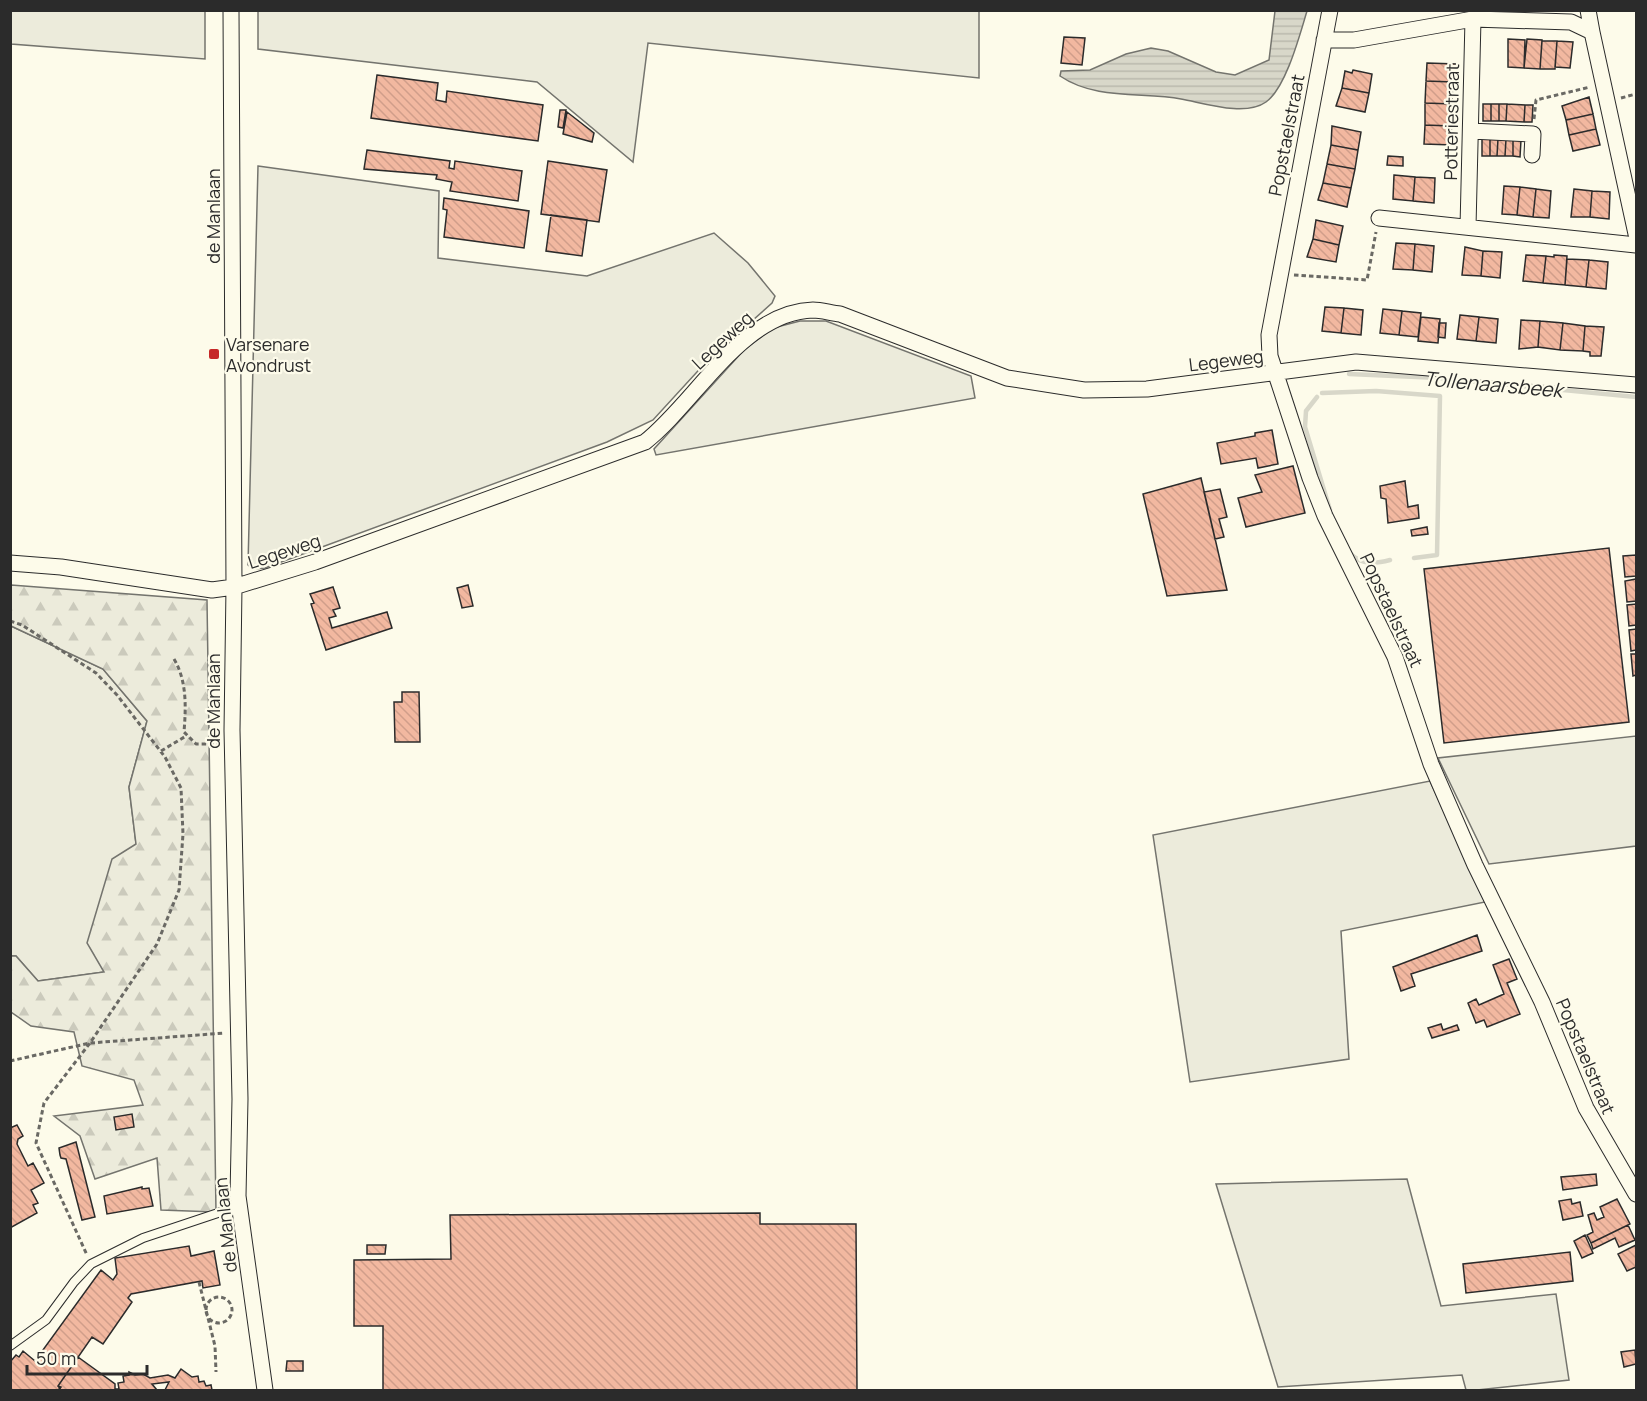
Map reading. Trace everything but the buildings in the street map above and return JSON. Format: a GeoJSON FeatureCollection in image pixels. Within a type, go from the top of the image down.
{"type":"FeatureCollection","features":[{"type":"Feature","properties":{"kind":"street","name":"de Manlaan"},"geometry":{"type":"LineString","coordinates":[[231,10],[234,587],[232,744],[239,1206],[265,1390]]}},
{"type":"Feature","properties":{"kind":"street","name":"Popstaelstraat"},"geometry":{"type":"LineString","coordinates":[[1330,10],[1269,335],[1270,356],[1310,478],[1330,526],[1395,657],[1431,764],[1475,865],[1542,1002],[1586,1108],[1636,1194]]}},
{"type":"Feature","properties":{"kind":"street"},"geometry":{"type":"LineString","coordinates":[[1588,10],[1636,234]]}},
{"type":"Feature","properties":{"kind":"street"},"geometry":{"type":"LineString","coordinates":[[1324,40],[1354,40],[1513,13],[1571,22],[1592,32]]}},
{"type":"Feature","properties":{"kind":"street","name":"Potteriestraat"},"geometry":{"type":"LineString","coordinates":[[1468,226],[1473,19]]}},
{"type":"Feature","properties":{"kind":"street"},"geometry":{"type":"LineString","coordinates":[[1471,130],[1533,134],[1532,154]]}},
{"type":"Feature","properties":{"kind":"street"},"geometry":{"type":"LineString","coordinates":[[1379,218],[1636,245]]}},
{"type":"Feature","properties":{"kind":"street","name":"Legeweg"},"geometry":{"type":"LineString","coordinates":[[10,563],[61,567],[212,590],[234,587],[315,562],[645,442],[668,425],[745,340],[767,323],[790,313],[814,310],[840,314],[1007,378],[1084,390],[1148,389],[1277,374],[1329,364],[1366,362],[1636,385]]}},
{"type":"Feature","properties":{"kind":"lane"},"geometry":{"type":"LineString","coordinates":[[10,1346],[46,1320],[91,1264],[143,1238],[239,1206]]}},
{"type":"Feature","properties":{"kind":"path"},"geometry":{"type":"LineString","coordinates":[[1533,134],[1536,100],[1604,83]]}},
{"type":"Feature","properties":{"kind":"path"},"geometry":{"type":"LineString","coordinates":[[1280,274],[1368,280],[1379,218]]}},
{"type":"Feature","properties":{"kind":"path"},"geometry":{"type":"LineString","coordinates":[[10,621],[22,625],[96,673],[117,695],[161,751],[181,788],[183,834],[179,891],[157,944],[90,1044],[44,1103],[36,1143],[91,1264]]}},
{"type":"Feature","properties":{"kind":"path"},"geometry":{"type":"LineString","coordinates":[[174,659],[181,671],[185,701],[183,732],[196,744],[232,744]]}},
{"type":"Feature","properties":{"kind":"path"},"geometry":{"type":"LineString","coordinates":[[161,751],[186,736]]}},
{"type":"Feature","properties":{"kind":"path"},"geometry":{"type":"LineString","coordinates":[[10,1061],[90,1044],[238,1031]]}},
{"type":"Feature","properties":{"kind":"path"},"geometry":{"type":"LineString","coordinates":[[199,1281],[215,1346],[216,1372]]}},
{"type":"Feature","properties":{"kind":"path"},"geometry":{"type":"LineString","coordinates":[[216,1297],[225,1298],[232,1308],[230,1316],[220,1323],[212,1321],[206,1314],[206,1305],[216,1297]]}},
{"type":"Feature","properties":{"kind":"green space"},"geometry":{"type":"Polygon","coordinates":[[[10,11],[205,11],[205,59],[11,44],[10,11]]]}},
{"type":"Feature","properties":{"kind":"green space"},"geometry":{"type":"Polygon","coordinates":[[[258,11],[979,11],[979,78],[648,43],[633,162],[537,82],[258,49],[258,11]]]}},
{"type":"Feature","properties":{"kind":"green space"},"geometry":{"type":"Polygon","coordinates":[[[258,166],[439,191],[438,258],[587,276],[714,233],[748,263],[775,296],[772,303],[707,361],[653,420],[607,442],[265,568],[253,569],[248,565],[258,166]]]}},
{"type":"Feature","properties":{"kind":"green space"},"geometry":{"type":"Polygon","coordinates":[[[800,321],[826,321],[971,376],[975,398],[656,455],[654,449],[744,350],[773,328],[800,321]]]}},
{"type":"Feature","properties":{"kind":"green space"},"geometry":{"type":"Polygon","coordinates":[[[11,585],[207,600],[216,1212],[161,1210],[157,1158],[95,1179],[80,1136],[54,1116],[143,1105],[134,1080],[82,1066],[74,1032],[31,1026],[11,1012],[11,956],[16,956],[38,981],[104,972],[87,943],[112,859],[136,844],[129,787],[147,721],[103,669],[11,626],[11,585]]]}},
{"type":"Feature","properties":{"kind":"green space"},"geometry":{"type":"Polygon","coordinates":[[[11,626],[103,669],[147,721],[129,787],[136,844],[104,972],[38,981],[16,956],[11,956],[11,626]]]}},
{"type":"Feature","properties":{"kind":"green space"},"geometry":{"type":"Polygon","coordinates":[[[1636,736],[1636,846],[1489,864],[1438,758],[1636,736]]]}},
{"type":"Feature","properties":{"kind":"green space"},"geometry":{"type":"Polygon","coordinates":[[[1430,781],[1485,902],[1341,931],[1349,1059],[1190,1082],[1153,835],[1430,781]]]}},
{"type":"Feature","properties":{"kind":"green space"},"geometry":{"type":"Polygon","coordinates":[[[1407,1179],[1441,1306],[1556,1294],[1569,1380],[1477,1390],[1466,1390],[1462,1375],[1278,1387],[1216,1184],[1407,1179]]]}},
{"type":"Feature","properties":{"kind":"shaded area"},"geometry":{"type":"Polygon","coordinates":[[[1275,11],[1307,11],[1280,85],[1266,102],[1257,106],[1224,108],[1166,97],[1103,92],[1074,84],[1060,76],[1061,71],[1090,70],[1126,54],[1151,48],[1168,51],[1216,72],[1235,75],[1269,60],[1275,11]]]}},
{"type":"Feature","properties":{"kind":"waterway","name":"Tollenaarsbeek"},"geometry":{"type":"LineString","coordinates":[[1349,374],[1439,378],[1636,397]]}},
{"type":"Feature","properties":{"kind":"waterway","name":"Tollenaarsbeek"},"geometry":{"type":"LineString","coordinates":[[1322,393],[1376,391],[1440,396],[1437,555],[1414,558]]}},
{"type":"Feature","properties":{"kind":"waterway","name":"Tollenaarsbeek"},"geometry":{"type":"LineString","coordinates":[[1317,397],[1306,411],[1305,427],[1330,510]]}},
{"type":"Feature","properties":{"kind":"waterway","name":"Tollenaarsbeek"},"geometry":{"type":"LineString","coordinates":[[1350,553],[1368,563],[1390,560]]}},
{"type":"Feature","properties":{"kind":"place","name":"Varsenare Avondrust"},"geometry":{"type":"Point","coordinates":[214,354]}}]}
